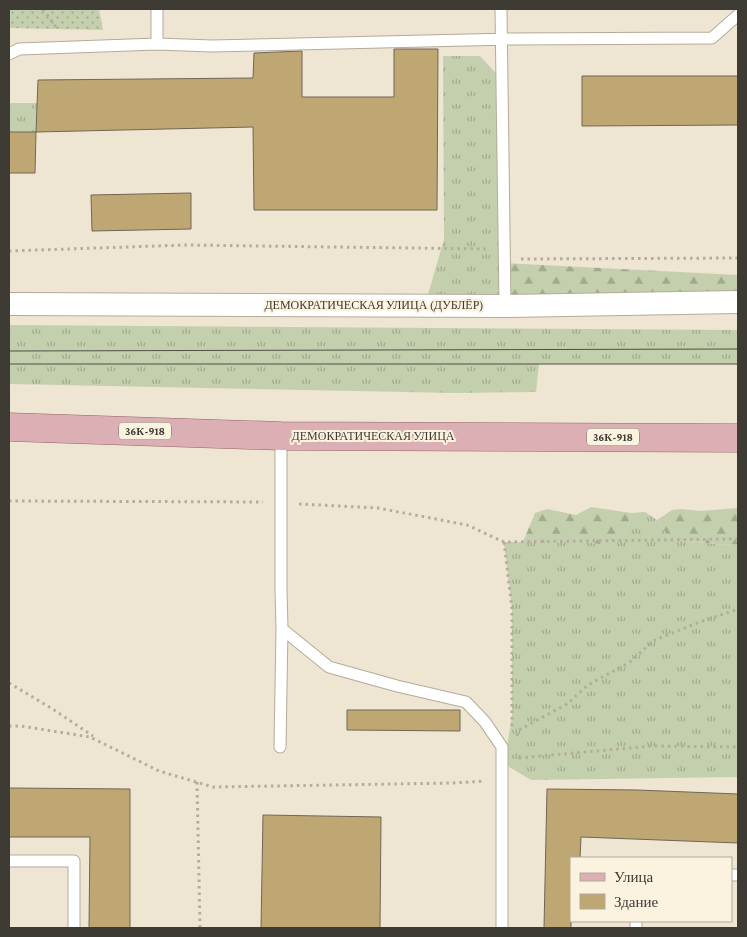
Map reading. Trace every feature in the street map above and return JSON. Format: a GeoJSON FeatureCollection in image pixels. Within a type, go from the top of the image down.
{"type":"FeatureCollection","features":[{"type":"Feature","properties":{"kind":"main road","name":"ДЕМОКРАТИЧЕСКАЯ УЛИЦА"},"geometry":{"type":"LineString","coordinates":[[9,426],[280,436],[738,438]]}},
{"type":"Feature","properties":{"kind":"street","name":"ДЕМОКРАТИЧЕСКАЯ УЛИЦА (ДУБЛЁР)"},"geometry":{"type":"LineString","coordinates":[[9,304],[505,306],[738,302]]}},
{"type":"Feature","properties":{"kind":"lane"},"geometry":{"type":"LineString","coordinates":[[157,9],[157,44]]}},
{"type":"Feature","properties":{"kind":"lane"},"geometry":{"type":"LineString","coordinates":[[501,9],[505,306]]}},
{"type":"Feature","properties":{"kind":"lane"},"geometry":{"type":"LineString","coordinates":[[9,54],[19,49],[157,44],[212,46],[712,38],[738,15]]}},
{"type":"Feature","properties":{"kind":"lane"},"geometry":{"type":"LineString","coordinates":[[280,436],[280,590],[282,629],[280,747]]}},
{"type":"Feature","properties":{"kind":"lane"},"geometry":{"type":"LineString","coordinates":[[282,629],[328,667],[466,702],[485,722],[502,747],[502,928]]}},
{"type":"Feature","properties":{"kind":"lane"},"geometry":{"type":"LineString","coordinates":[[9,862],[74,861],[74,928]]}},
{"type":"Feature","properties":{"kind":"path"},"geometry":{"type":"LineString","coordinates":[[43,9],[58,30]]}},
{"type":"Feature","properties":{"kind":"path"},"geometry":{"type":"LineString","coordinates":[[9,251],[185,245],[495,249],[504,264],[512,259],[738,258]]}},
{"type":"Feature","properties":{"kind":"path"},"geometry":{"type":"LineString","coordinates":[[9,501],[281,502],[378,508],[467,525],[504,542],[738,539]]}},
{"type":"Feature","properties":{"kind":"path"},"geometry":{"type":"LineString","coordinates":[[504,542],[512,609],[512,735]]}},
{"type":"Feature","properties":{"kind":"path"},"geometry":{"type":"LineString","coordinates":[[512,759],[519,730],[567,704],[588,686],[630,662],[653,641],[738,609]]}},
{"type":"Feature","properties":{"kind":"path"},"geometry":{"type":"LineString","coordinates":[[9,683],[51,708],[104,744]]}},
{"type":"Feature","properties":{"kind":"path"},"geometry":{"type":"LineString","coordinates":[[9,726],[21,726],[90,737],[159,771],[213,787],[444,783],[502,780]]}},
{"type":"Feature","properties":{"kind":"path"},"geometry":{"type":"LineString","coordinates":[[512,759],[652,746],[738,747]]}},
{"type":"Feature","properties":{"kind":"path"},"geometry":{"type":"LineString","coordinates":[[502,747],[512,759]]}},
{"type":"Feature","properties":{"kind":"path"},"geometry":{"type":"LineString","coordinates":[[197,782],[200,928]]}},
{"type":"Feature","properties":{"kind":"green space"},"geometry":{"type":"Polygon","coordinates":[[[9,9],[99,9],[103,30],[9,28],[9,9]]]}},
{"type":"Feature","properties":{"kind":"green space"},"geometry":{"type":"Polygon","coordinates":[[[443,56],[480,56],[502,80],[505,306],[425,305],[444,239],[443,56]]]}},
{"type":"Feature","properties":{"kind":"green space"},"geometry":{"type":"Polygon","coordinates":[[[9,103],[37,103],[36,132],[9,132],[9,103]]]}},
{"type":"Feature","properties":{"kind":"green space"},"geometry":{"type":"Polygon","coordinates":[[[504,263],[738,275],[738,302],[505,306],[504,263]]]}},
{"type":"Feature","properties":{"kind":"green space"},"geometry":{"type":"Polygon","coordinates":[[[9,325],[738,330],[738,364],[539,364],[536,392],[456,393],[9,384],[9,325]]]}},
{"type":"Feature","properties":{"kind":"green space"},"geometry":{"type":"Polygon","coordinates":[[[591,507],[631,513],[626,535],[607,544],[573,539],[553,543],[523,542],[535,513],[547,509],[576,515],[591,507]]]}},
{"type":"Feature","properties":{"kind":"green space"},"geometry":{"type":"Polygon","coordinates":[[[738,508],[738,544],[725,545],[670,539],[657,520],[672,510],[699,511],[738,508]]]}},
{"type":"Feature","properties":{"kind":"green space"},"geometry":{"type":"Polygon","coordinates":[[[645,512],[657,520],[670,539],[724,545],[738,544],[738,777],[531,780],[504,764],[512,716],[512,609],[504,542],[553,543],[572,539],[599,544],[626,535],[631,513],[645,512]]]}},
{"type":"Feature","properties":{"kind":"building"},"geometry":{"type":"Polygon","coordinates":[[[394,49],[438,49],[437,210],[254,210],[253,127],[36,132],[38,80],[253,78],[254,53],[302,51],[302,97],[394,97],[394,49]]]}},
{"type":"Feature","properties":{"kind":"building"},"geometry":{"type":"Polygon","coordinates":[[[582,76],[738,76],[738,125],[582,126],[582,76]]]}},
{"type":"Feature","properties":{"kind":"building"},"geometry":{"type":"Polygon","coordinates":[[[9,132],[36,132],[35,173],[9,173],[9,132]]]}},
{"type":"Feature","properties":{"kind":"building"},"geometry":{"type":"Polygon","coordinates":[[[191,193],[191,229],[92,231],[91,195],[191,193]]]}},
{"type":"Feature","properties":{"kind":"building"},"geometry":{"type":"Polygon","coordinates":[[[347,710],[460,710],[460,731],[347,730],[347,710]]]}},
{"type":"Feature","properties":{"kind":"building"},"geometry":{"type":"Polygon","coordinates":[[[9,788],[130,789],[130,928],[89,928],[90,837],[9,837],[9,788]]]}},
{"type":"Feature","properties":{"kind":"building"},"geometry":{"type":"Polygon","coordinates":[[[547,789],[738,794],[738,843],[581,837],[580,857],[570,857],[571,928],[544,928],[547,789]]]}},
{"type":"Feature","properties":{"kind":"building"},"geometry":{"type":"Polygon","coordinates":[[[263,815],[381,817],[380,928],[261,928],[263,815]]]}},
{"type":"Feature","properties":{"kind":"tram line"},"geometry":{"type":"LineString","coordinates":[[9,351],[738,349]]}},
{"type":"Feature","properties":{"kind":"tram line"},"geometry":{"type":"LineString","coordinates":[[9,364],[738,364]]}}]}
